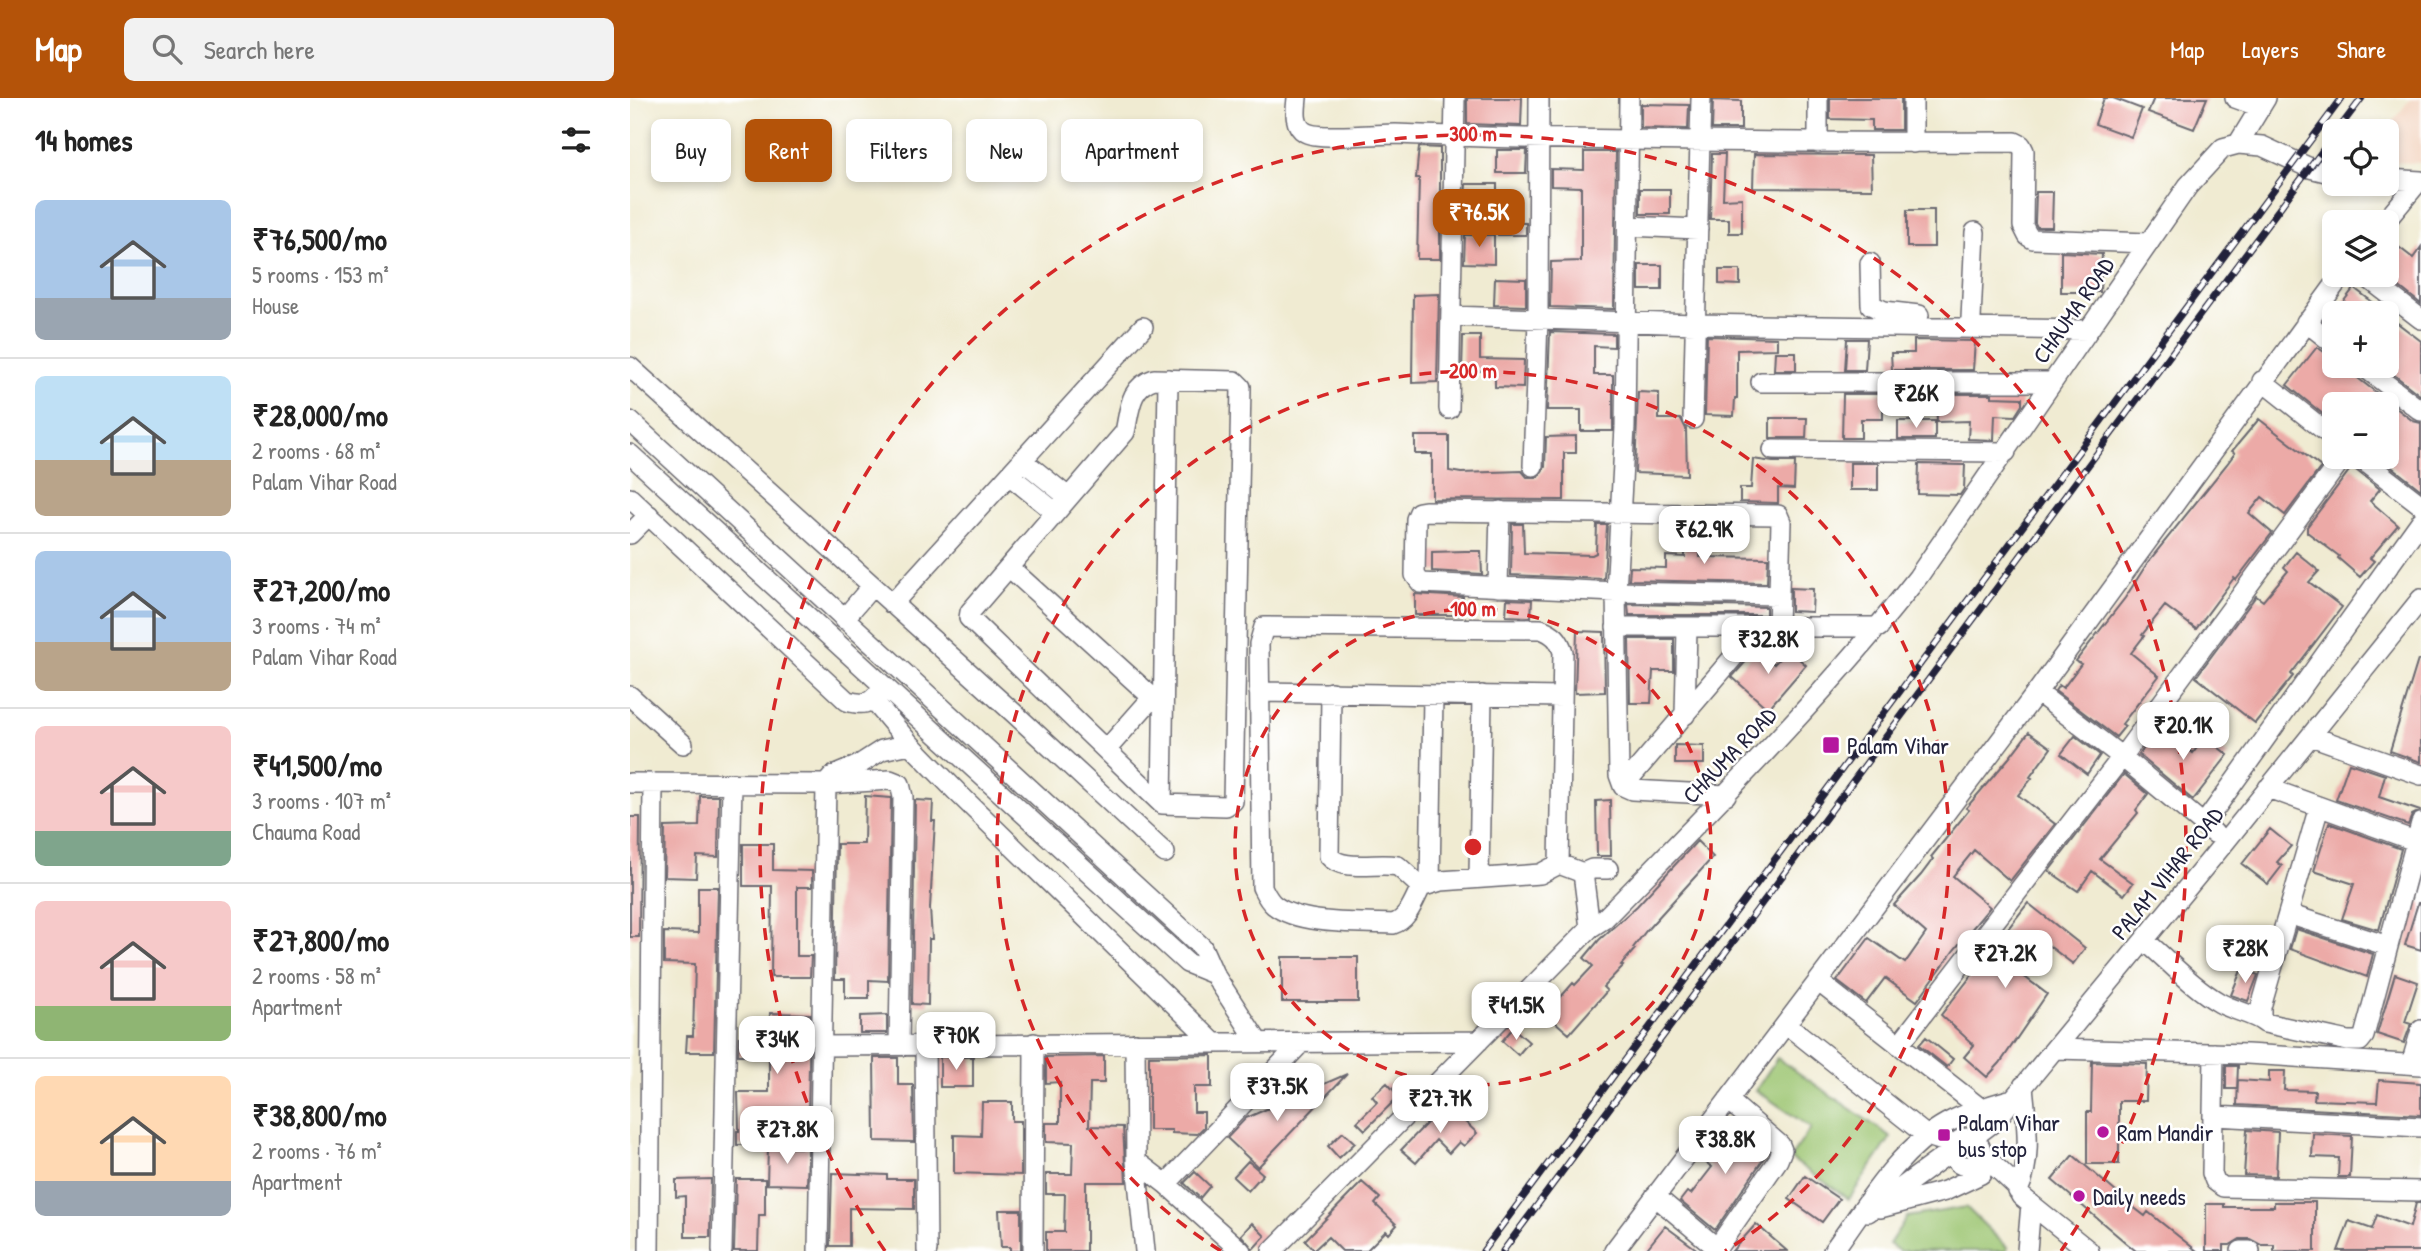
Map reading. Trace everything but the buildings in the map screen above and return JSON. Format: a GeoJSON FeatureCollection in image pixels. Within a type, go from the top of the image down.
{"type":"FeatureCollection","features":[{"type":"Feature","properties":{"kind":"street"},"geometry":{"type":"LineString","coordinates":[[1297,98],[1296,117],[1299,126],[1310,134],[1699,142],[2015,142],[2021,145],[2024,151],[2023,226],[2028,236],[2033,239],[2149,243]]}},
{"type":"Feature","properties":{"kind":"street"},"geometry":{"type":"LineString","coordinates":[[1449,409],[1455,98]]}},
{"type":"Feature","properties":{"kind":"street"},"geometry":{"type":"LineString","coordinates":[[1533,466],[1538,318],[1538,98]]}},
{"type":"Feature","properties":{"kind":"street"},"geometry":{"type":"LineString","coordinates":[[1623,786],[1618,761],[1616,592],[1625,427],[1629,98]]}},
{"type":"Feature","properties":{"kind":"street"},"geometry":{"type":"LineString","coordinates":[[1693,419],[1701,98]]}},
{"type":"Feature","properties":{"kind":"street"},"geometry":{"type":"LineString","coordinates":[[1818,98],[1818,143]]}},
{"type":"Feature","properties":{"kind":"street"},"geometry":{"type":"LineString","coordinates":[[1913,98],[1913,143]]}},
{"type":"Feature","properties":{"kind":"street"},"geometry":{"type":"LineString","coordinates":[[2235,98],[2263,102],[2238,144],[2262,146],[2322,171]]}},
{"type":"Feature","properties":{"kind":"street","name":"CHAUMA ROAD"},"geometry":{"type":"LineString","coordinates":[[1272,1251],[1590,928],[1604,919],[1726,795],[1879,627],[1919,577],[2188,186],[2223,148],[2238,144]]}},
{"type":"Feature","properties":{"kind":"street"},"geometry":{"type":"LineString","coordinates":[[2399,180],[2420,181]]}},
{"type":"Feature","properties":{"kind":"street"},"geometry":{"type":"LineString","coordinates":[[2395,210],[2420,181]]}},
{"type":"Feature","properties":{"kind":"street"},"geometry":{"type":"LineString","coordinates":[[1628,226],[1698,229]]}},
{"type":"Feature","properties":{"kind":"street"},"geometry":{"type":"LineString","coordinates":[[1963,321],[1975,232]]}},
{"type":"Feature","properties":{"kind":"street"},"geometry":{"type":"LineString","coordinates":[[1870,263],[1869,297],[1877,310],[1963,321],[2087,330]]}},
{"type":"Feature","properties":{"kind":"street"},"geometry":{"type":"LineString","coordinates":[[1614,1251],[2037,692],[2333,287]]}},
{"type":"Feature","properties":{"kind":"street"},"geometry":{"type":"LineString","coordinates":[[2380,287],[2421,318]]}},
{"type":"Feature","properties":{"kind":"street"},"geometry":{"type":"LineString","coordinates":[[1451,316],[1695,324],[1993,319]]}},
{"type":"Feature","properties":{"kind":"street"},"geometry":{"type":"LineString","coordinates":[[2306,322],[2322,335]]}},
{"type":"Feature","properties":{"kind":"street"},"geometry":{"type":"LineString","coordinates":[[892,604],[1143,327]]}},
{"type":"Feature","properties":{"kind":"street"},"geometry":{"type":"LineString","coordinates":[[630,368],[1016,715],[1165,853]]}},
{"type":"Feature","properties":{"kind":"street"},"geometry":{"type":"LineString","coordinates":[[2378,378],[2421,411]]}},
{"type":"Feature","properties":{"kind":"street"},"geometry":{"type":"LineString","coordinates":[[1154,379],[1237,381],[1241,387],[1233,801],[1226,806],[1162,804],[969,618],[971,612],[1068,497],[1125,432],[1131,401],[1137,388],[1145,382],[1154,379]]}},
{"type":"Feature","properties":{"kind":"street"},"geometry":{"type":"LineString","coordinates":[[1162,804],[1158,703],[1168,379]]}},
{"type":"Feature","properties":{"kind":"street"},"geometry":{"type":"LineString","coordinates":[[2262,381],[2322,428]]}},
{"type":"Feature","properties":{"kind":"street"},"geometry":{"type":"LineString","coordinates":[[1761,382],[2052,382]]}},
{"type":"Feature","properties":{"kind":"street"},"geometry":{"type":"LineString","coordinates":[[630,421],[1202,947],[1214,974],[1258,1042]]}},
{"type":"Feature","properties":{"kind":"street"},"geometry":{"type":"LineString","coordinates":[[1773,450],[2006,452]]}},
{"type":"Feature","properties":{"kind":"street"},"geometry":{"type":"LineString","coordinates":[[630,454],[878,693],[1187,963],[1214,974]]}},
{"type":"Feature","properties":{"kind":"street"},"geometry":{"type":"LineString","coordinates":[[1016,467],[1068,497]]}},
{"type":"Feature","properties":{"kind":"street"},"geometry":{"type":"LineString","coordinates":[[1016,467],[1055,512]]}},
{"type":"Feature","properties":{"kind":"street"},"geometry":{"type":"LineString","coordinates":[[1899,1045],[2122,757],[2334,469]]}},
{"type":"Feature","properties":{"kind":"street"},"geometry":{"type":"LineString","coordinates":[[2374,469],[2421,505]]}},
{"type":"Feature","properties":{"kind":"street"},"geometry":{"type":"LineString","coordinates":[[630,498],[847,701],[861,705],[878,693]]}},
{"type":"Feature","properties":{"kind":"street"},"geometry":{"type":"LineString","coordinates":[[1498,587],[1500,511]]}},
{"type":"Feature","properties":{"kind":"street"},"geometry":{"type":"LineString","coordinates":[[1623,786],[1769,626],[1779,595],[1781,522],[1778,514],[1419,512],[1416,519],[1415,575],[1421,583],[1616,592],[1779,595]]}},
{"type":"Feature","properties":{"kind":"street"},"geometry":{"type":"LineString","coordinates":[[630,534],[649,515]]}},
{"type":"Feature","properties":{"kind":"street"},"geometry":{"type":"LineString","coordinates":[[2204,824],[2421,521]]}},
{"type":"Feature","properties":{"kind":"street"},"geometry":{"type":"LineString","coordinates":[[1010,568],[1158,703]]}},
{"type":"Feature","properties":{"kind":"street"},"geometry":{"type":"LineString","coordinates":[[844,619],[872,586]]}},
{"type":"Feature","properties":{"kind":"street","name":"PALAM VIHAR ROAD"},"geometry":{"type":"LineString","coordinates":[[2018,1092],[2418,607]]}},
{"type":"Feature","properties":{"kind":"street"},"geometry":{"type":"LineString","coordinates":[[1433,695],[1425,886],[1402,920],[1393,924],[1313,919],[1290,914],[1274,905],[1267,897],[1262,887],[1259,692],[1260,635],[1264,626],[1269,625],[1541,629],[1552,633],[1563,652],[1559,864]]}},
{"type":"Feature","properties":{"kind":"street"},"geometry":{"type":"LineString","coordinates":[[1616,627],[1879,627]]}},
{"type":"Feature","properties":{"kind":"street"},"geometry":{"type":"LineString","coordinates":[[1685,715],[1687,627]]}},
{"type":"Feature","properties":{"kind":"street"},"geometry":{"type":"LineString","coordinates":[[1259,692],[1562,697]]}},
{"type":"Feature","properties":{"kind":"street"},"geometry":{"type":"LineString","coordinates":[[1332,692],[1329,856],[1332,861],[1342,865],[1398,866],[1425,886],[1479,877],[1540,874],[1559,864],[1583,873],[1592,869],[1608,869]]}},
{"type":"Feature","properties":{"kind":"street"},"geometry":{"type":"LineString","coordinates":[[2037,692],[2122,757],[2225,842]]}},
{"type":"Feature","properties":{"kind":"street"},"geometry":{"type":"LineString","coordinates":[[878,693],[910,744],[1212,1041]]}},
{"type":"Feature","properties":{"kind":"street"},"geometry":{"type":"LineString","coordinates":[[1479,877],[1482,695]]}},
{"type":"Feature","properties":{"kind":"street"},"geometry":{"type":"LineString","coordinates":[[630,696],[683,744]]}},
{"type":"Feature","properties":{"kind":"street"},"geometry":{"type":"LineString","coordinates":[[1106,750],[1158,703]]}},
{"type":"Feature","properties":{"kind":"street"},"geometry":{"type":"LineString","coordinates":[[2311,736],[2421,775]]}},
{"type":"Feature","properties":{"kind":"street"},"geometry":{"type":"LineString","coordinates":[[818,1251],[826,784],[833,776],[857,766],[878,752],[910,744]]}},
{"type":"Feature","properties":{"kind":"street"},"geometry":{"type":"LineString","coordinates":[[630,783],[898,782],[904,797],[899,1044]]}},
{"type":"Feature","properties":{"kind":"street"},"geometry":{"type":"LineString","coordinates":[[649,1251],[653,783]]}},
{"type":"Feature","properties":{"kind":"street"},"geometry":{"type":"LineString","coordinates":[[722,1251],[732,783]]}},
{"type":"Feature","properties":{"kind":"street"},"geometry":{"type":"LineString","coordinates":[[1623,786],[1632,790],[1726,795]]}},
{"type":"Feature","properties":{"kind":"street"},"geometry":{"type":"LineString","coordinates":[[2144,940],[2218,1002],[2235,1011],[2261,1019],[2265,1023],[2348,1041],[2360,1041],[2364,1036],[2418,832],[2319,807],[2268,788]]}},
{"type":"Feature","properties":{"kind":"street"},"geometry":{"type":"LineString","coordinates":[[2261,1019],[2261,1007],[2319,807]]}},
{"type":"Feature","properties":{"kind":"street"},"geometry":{"type":"LineString","coordinates":[[1583,873],[1590,928]]}},
{"type":"Feature","properties":{"kind":"street"},"geometry":{"type":"LineString","coordinates":[[2288,914],[2388,946]]}},
{"type":"Feature","properties":{"kind":"street"},"geometry":{"type":"LineString","coordinates":[[1819,982],[1988,1114]]}},
{"type":"Feature","properties":{"kind":"street"},"geometry":{"type":"LineString","coordinates":[[1786,1024],[1927,1136],[1968,1155],[2011,1194],[2023,1197],[2089,1251]]}},
{"type":"Feature","properties":{"kind":"street"},"geometry":{"type":"LineString","coordinates":[[2055,1049],[2214,1053],[2416,1065],[2421,1030]]}},
{"type":"Feature","properties":{"kind":"street"},"geometry":{"type":"LineString","coordinates":[[822,1046],[1479,1041]]}},
{"type":"Feature","properties":{"kind":"street"},"geometry":{"type":"LineString","coordinates":[[1135,1043],[1136,1161],[1145,1251]]}},
{"type":"Feature","properties":{"kind":"street"},"geometry":{"type":"LineString","coordinates":[[1166,1184],[1301,1043]]}},
{"type":"Feature","properties":{"kind":"street"},"geometry":{"type":"LineString","coordinates":[[925,1044],[927,1251]]}},
{"type":"Feature","properties":{"kind":"street"},"geometry":{"type":"LineString","coordinates":[[1033,1251],[1034,1044]]}},
{"type":"Feature","properties":{"kind":"street"},"geometry":{"type":"LineString","coordinates":[[2214,1053],[2212,1173],[2215,1181],[2223,1186],[2421,1191]]}},
{"type":"Feature","properties":{"kind":"street"},"geometry":{"type":"LineString","coordinates":[[1833,1251],[1862,1216],[1895,1168],[1927,1136],[1946,1124],[1988,1114],[2018,1092],[2027,1163],[2023,1197],[2027,1251]]}},
{"type":"Feature","properties":{"kind":"street"},"geometry":{"type":"LineString","coordinates":[[1655,1196],[1716,1250],[1778,1160],[1782,1150],[1780,1145],[1728,1100]]}},
{"type":"Feature","properties":{"kind":"street"},"geometry":{"type":"LineString","coordinates":[[1862,1216],[1945,1191],[1968,1155],[1988,1114]]}},
{"type":"Feature","properties":{"kind":"street"},"geometry":{"type":"LineString","coordinates":[[2214,1116],[2421,1128]]}},
{"type":"Feature","properties":{"kind":"street"},"geometry":{"type":"LineString","coordinates":[[1862,1216],[1968,1155]]}},
{"type":"Feature","properties":{"kind":"street"},"geometry":{"type":"LineString","coordinates":[[1136,1161],[1241,1251]]}},
{"type":"Feature","properties":{"kind":"street"},"geometry":{"type":"LineString","coordinates":[[2241,1251],[2250,1251]]}},
{"type":"Feature","properties":{"kind":"shaded area"},"geometry":{"type":"Polygon","coordinates":[[[2411,98],[2421,98],[2421,163],[2399,162],[2399,119],[2394,119],[2411,98]]]}},
{"type":"Feature","properties":{"kind":"green space"},"geometry":{"type":"Polygon","coordinates":[[[1777,1058],[1891,1137],[1849,1199],[1790,1158],[1811,1128],[1756,1090],[1777,1058]]]}},
{"type":"Feature","properties":{"kind":"green space"},"geometry":{"type":"Polygon","coordinates":[[[1966,1207],[2007,1247],[2007,1251],[1899,1251],[1889,1244],[1907,1217],[1966,1207]]]}},
{"type":"Feature","properties":{"kind":"railway"},"geometry":{"type":"LineString","coordinates":[[1483,1251],[2342,98]]}},
{"type":"Feature","properties":{"kind":"railway"},"geometry":{"type":"LineString","coordinates":[[2346,119],[2362,98]]}},
{"type":"Feature","properties":{"kind":"railway"},"geometry":{"type":"LineString","coordinates":[[1503,1251],[2322,151]]}},
{"type":"Feature","properties":{"kind":"place","name":"Palam Vihar"},"geometry":{"type":"Point","coordinates":[1831,745]}},
{"type":"Feature","properties":{"kind":"place","name":"Ram Mandir"},"geometry":{"type":"Point","coordinates":[2103,1132]}},
{"type":"Feature","properties":{"kind":"place","name":"Palam Vihar bus stop"},"geometry":{"type":"Point","coordinates":[1944,1135]}},
{"type":"Feature","properties":{"kind":"place","name":"Daily needs"},"geometry":{"type":"Point","coordinates":[2079,1196]}}]}
